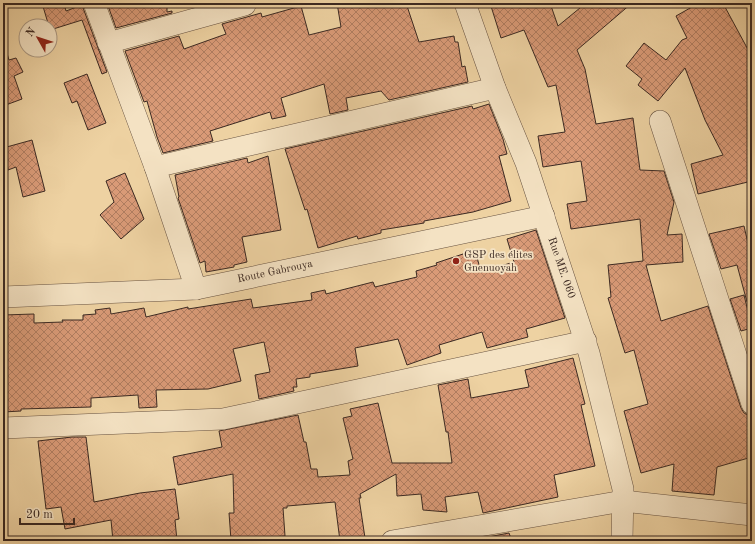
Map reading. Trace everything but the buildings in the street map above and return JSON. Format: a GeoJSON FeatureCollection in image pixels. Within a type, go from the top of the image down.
{"type":"FeatureCollection","features":[{"type":"Feature","properties":{"kind":"street"},"geometry":{"type":"LineString","coordinates":[[94,3],[155,167],[196,289]]}},
{"type":"Feature","properties":{"kind":"street"},"geometry":{"type":"LineString","coordinates":[[108,43],[245,5],[244,3]]}},
{"type":"Feature","properties":{"kind":"street","name":"Rue ME. 060"},"geometry":{"type":"LineString","coordinates":[[465,3],[495,88],[526,163],[586,342],[623,488],[622,541]]}},
{"type":"Feature","properties":{"kind":"street"},"geometry":{"type":"LineString","coordinates":[[155,167],[495,88]]}},
{"type":"Feature","properties":{"kind":"street"},"geometry":{"type":"LineString","coordinates":[[660,121],[752,404]]}},
{"type":"Feature","properties":{"kind":"street","name":"Route Gabrouya"},"geometry":{"type":"LineString","coordinates":[[3,297],[196,289],[544,216]]}},
{"type":"Feature","properties":{"kind":"street"},"geometry":{"type":"LineString","coordinates":[[3,428],[223,419],[586,342]]}},
{"type":"Feature","properties":{"kind":"street"},"geometry":{"type":"LineString","coordinates":[[392,541],[623,501],[752,515]]}},
{"type":"Feature","properties":{"kind":"place","name":"GSP des élites Gnenuoyah"},"geometry":{"type":"Point","coordinates":[456,261]}}]}
